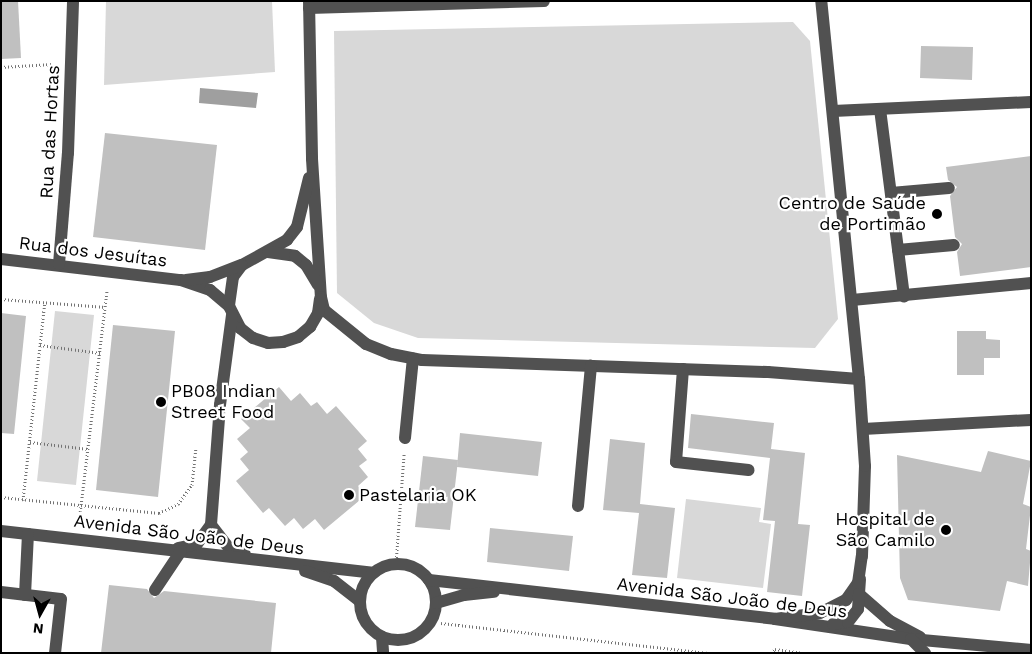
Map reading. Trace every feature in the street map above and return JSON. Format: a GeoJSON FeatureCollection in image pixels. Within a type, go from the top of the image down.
{"type":"FeatureCollection","features":[{"type":"Feature","properties":{"kind":"street","name":"Rua das Hortas"},"geometry":{"type":"LineString","coordinates":[[59,264],[72,63],[73,1]]}},
{"type":"Feature","properties":{"kind":"street"},"geometry":{"type":"LineString","coordinates":[[181,280],[210,290],[230,310],[240,328],[252,338],[268,343],[283,342],[298,337],[310,326],[318,313],[320,293],[312,159],[309,5],[544,1]]}},
{"type":"Feature","properties":{"kind":"street"},"geometry":{"type":"LineString","coordinates":[[821,1],[860,380],[865,466],[858,609],[848,622],[823,626]]}},
{"type":"Feature","properties":{"kind":"street"},"geometry":{"type":"LineString","coordinates":[[833,112],[1031,102]]}},
{"type":"Feature","properties":{"kind":"street"},"geometry":{"type":"LineString","coordinates":[[880,109],[904,296]]}},
{"type":"Feature","properties":{"kind":"street"},"geometry":{"type":"LineString","coordinates":[[181,280],[210,277],[242,265],[287,240],[297,226],[304,208],[312,159]]}},
{"type":"Feature","properties":{"kind":"street"},"geometry":{"type":"LineString","coordinates":[[891,193],[949,188]]}},
{"type":"Feature","properties":{"kind":"street"},"geometry":{"type":"LineString","coordinates":[[898,250],[954,245]]}},
{"type":"Feature","properties":{"kind":"street"},"geometry":{"type":"LineString","coordinates":[[267,252],[295,256],[311,270],[324,310],[366,344],[412,358],[683,369],[860,380]]}},
{"type":"Feature","properties":{"kind":"street","name":"Rua dos Jesuítas"},"geometry":{"type":"LineString","coordinates":[[1,259],[59,264],[181,280]]}},
{"type":"Feature","properties":{"kind":"street"},"geometry":{"type":"LineString","coordinates":[[155,590],[175,551],[197,544],[211,525],[220,406],[233,277],[242,265]]}},
{"type":"Feature","properties":{"kind":"street"},"geometry":{"type":"LineString","coordinates":[[852,300],[1031,284]]}},
{"type":"Feature","properties":{"kind":"street"},"geometry":{"type":"LineString","coordinates":[[406,438],[412,358]]}},
{"type":"Feature","properties":{"kind":"street"},"geometry":{"type":"LineString","coordinates":[[578,506],[591,366]]}},
{"type":"Feature","properties":{"kind":"street"},"geometry":{"type":"LineString","coordinates":[[683,369],[676,462],[749,470]]}},
{"type":"Feature","properties":{"kind":"street"},"geometry":{"type":"LineString","coordinates":[[862,429],[1031,420]]}},
{"type":"Feature","properties":{"kind":"street"},"geometry":{"type":"LineString","coordinates":[[211,525],[229,548],[261,560]]}},
{"type":"Feature","properties":{"kind":"street","name":"Avenida São João de Deus"},"geometry":{"type":"LineString","coordinates":[[1,531],[373,573]]}},
{"type":"Feature","properties":{"kind":"street"},"geometry":{"type":"LineString","coordinates":[[25,595],[28,534]]}},
{"type":"Feature","properties":{"kind":"street"},"geometry":{"type":"LineString","coordinates":[[284,563],[334,581],[360,601]]}},
{"type":"Feature","properties":{"kind":"street"},"geometry":{"type":"LineString","coordinates":[[396,564],[420,571],[429,580],[436,603],[428,626],[407,640],[382,637],[364,620],[360,601],[364,583],[373,573],[396,564]]}},
{"type":"Feature","properties":{"kind":"street"},"geometry":{"type":"LineString","coordinates":[[775,619],[820,613],[846,600],[858,583],[860,572]]}},
{"type":"Feature","properties":{"kind":"street","name":"Avenida São João de Deus"},"geometry":{"type":"LineString","coordinates":[[429,580],[775,619],[911,639],[927,647],[1031,650]]}},
{"type":"Feature","properties":{"kind":"street"},"geometry":{"type":"LineString","coordinates":[[436,603],[464,595],[516,590]]}},
{"type":"Feature","properties":{"kind":"street"},"geometry":{"type":"LineString","coordinates":[[1,592],[61,599],[55,653]]}},
{"type":"Feature","properties":{"kind":"street"},"geometry":{"type":"LineString","coordinates":[[859,594],[890,621],[927,647]]}},
{"type":"Feature","properties":{"kind":"street"},"geometry":{"type":"LineString","coordinates":[[382,637],[383,653]]}},
{"type":"Feature","properties":{"kind":"street"},"geometry":{"type":"LineString","coordinates":[[911,639],[918,653]]}},
{"type":"Feature","properties":{"kind":"street"},"geometry":{"type":"LineString","coordinates":[[406,653],[407,640]]}},
{"type":"Feature","properties":{"kind":"path"},"geometry":{"type":"LineString","coordinates":[[1,66],[72,63]]}},
{"type":"Feature","properties":{"kind":"path"},"geometry":{"type":"LineString","coordinates":[[76,540],[82,506],[110,271]]}},
{"type":"Feature","properties":{"kind":"path"},"geometry":{"type":"LineString","coordinates":[[1,299],[106,307]]}},
{"type":"Feature","properties":{"kind":"path"},"geometry":{"type":"LineString","coordinates":[[23,500],[45,302]]}},
{"type":"Feature","properties":{"kind":"path"},"geometry":{"type":"LineString","coordinates":[[40,345],[100,353]]}},
{"type":"Feature","properties":{"kind":"path"},"geometry":{"type":"LineString","coordinates":[[396,564],[406,438]]}},
{"type":"Feature","properties":{"kind":"path"},"geometry":{"type":"LineString","coordinates":[[30,442],[89,449]]}},
{"type":"Feature","properties":{"kind":"path"},"geometry":{"type":"LineString","coordinates":[[1,497],[159,513],[178,504],[192,485],[197,446]]}},
{"type":"Feature","properties":{"kind":"path"},"geometry":{"type":"LineString","coordinates":[[440,622],[708,653]]}},
{"type":"Feature","properties":{"kind":"path"},"geometry":{"type":"LineString","coordinates":[[771,653],[775,649],[805,653]]}},
{"type":"Feature","properties":{"kind":"shaded area"},"geometry":{"type":"Polygon","coordinates":[[[106,1],[272,1],[275,72],[104,85],[106,1]]]}},
{"type":"Feature","properties":{"kind":"shaded area"},"geometry":{"type":"Polygon","coordinates":[[[793,22],[810,41],[838,319],[815,348],[418,338],[374,323],[337,293],[334,31],[793,22]]]}},
{"type":"Feature","properties":{"kind":"shaded area"},"geometry":{"type":"Polygon","coordinates":[[[200,88],[258,93],[256,108],[199,103],[200,88]]]}},
{"type":"Feature","properties":{"kind":"shaded area"},"geometry":{"type":"Polygon","coordinates":[[[55,311],[94,315],[76,485],[37,481],[55,311]]]}},
{"type":"Feature","properties":{"kind":"shaded area"},"geometry":{"type":"Polygon","coordinates":[[[686,499],[761,508],[759,522],[771,524],[763,588],[677,578],[686,499]]]}},
{"type":"Feature","properties":{"kind":"building"},"geometry":{"type":"Polygon","coordinates":[[[1,1],[18,1],[21,58],[1,59],[1,1]]]}},
{"type":"Feature","properties":{"kind":"building"},"geometry":{"type":"Polygon","coordinates":[[[921,46],[973,47],[972,80],[920,78],[921,46]]]}},
{"type":"Feature","properties":{"kind":"building"},"geometry":{"type":"Polygon","coordinates":[[[105,133],[217,145],[205,250],[93,237],[105,133]]]}},
{"type":"Feature","properties":{"kind":"building"},"geometry":{"type":"Polygon","coordinates":[[[1031,156],[1031,267],[960,276],[957,252],[962,244],[955,237],[950,196],[957,187],[948,180],[946,167],[1031,156]]]}},
{"type":"Feature","properties":{"kind":"building"},"geometry":{"type":"Polygon","coordinates":[[[1,313],[26,316],[14,434],[1,433],[1,313]]]}},
{"type":"Feature","properties":{"kind":"building"},"geometry":{"type":"Polygon","coordinates":[[[113,325],[175,331],[158,497],[96,490],[113,325]]]}},
{"type":"Feature","properties":{"kind":"building"},"geometry":{"type":"Polygon","coordinates":[[[957,331],[986,331],[986,339],[1000,340],[1000,358],[984,358],[984,375],[957,375],[957,331]]]}},
{"type":"Feature","properties":{"kind":"building"},"geometry":{"type":"Polygon","coordinates":[[[279,387],[291,401],[300,393],[311,406],[317,402],[327,414],[336,406],[367,441],[358,449],[367,460],[359,466],[368,477],[358,486],[366,495],[324,530],[315,519],[303,529],[294,518],[285,526],[269,508],[263,513],[236,481],[249,470],[240,459],[248,452],[237,439],[250,428],[241,419],[279,387]]]}},
{"type":"Feature","properties":{"kind":"building"},"geometry":{"type":"Polygon","coordinates":[[[691,414],[774,423],[771,449],[805,453],[798,524],[810,525],[802,596],[767,592],[775,521],[763,520],[770,458],[688,448],[691,414]]]}},
{"type":"Feature","properties":{"kind":"building"},"geometry":{"type":"Polygon","coordinates":[[[460,433],[542,442],[538,476],[457,467],[460,433]]]}},
{"type":"Feature","properties":{"kind":"building"},"geometry":{"type":"Polygon","coordinates":[[[610,439],[645,443],[640,504],[675,508],[667,578],[632,575],[639,513],[603,510],[610,439]]]}},
{"type":"Feature","properties":{"kind":"building"},"geometry":{"type":"Polygon","coordinates":[[[988,451],[1031,461],[1023,504],[1031,507],[1026,549],[1031,551],[1028,586],[1007,581],[1000,611],[908,600],[900,578],[897,455],[981,472],[988,451]]]}},
{"type":"Feature","properties":{"kind":"building"},"geometry":{"type":"Polygon","coordinates":[[[423,456],[458,460],[450,530],[415,527],[423,456]]]}},
{"type":"Feature","properties":{"kind":"building"},"geometry":{"type":"Polygon","coordinates":[[[490,528],[573,536],[569,571],[487,562],[490,528]]]}},
{"type":"Feature","properties":{"kind":"building"},"geometry":{"type":"Polygon","coordinates":[[[109,585],[147,589],[154,598],[164,591],[276,603],[271,653],[101,653],[109,585]]]}},
{"type":"Feature","properties":{"kind":"place","name":"Centro de Saúde de Portimão"},"geometry":{"type":"Point","coordinates":[937,214]}},
{"type":"Feature","properties":{"kind":"place","name":"PB08 Indian Street Food"},"geometry":{"type":"Point","coordinates":[161,402]}},
{"type":"Feature","properties":{"kind":"place","name":"Pastelaria OK"},"geometry":{"type":"Point","coordinates":[349,495]}},
{"type":"Feature","properties":{"kind":"place","name":"Hospital de São Camilo"},"geometry":{"type":"Point","coordinates":[946,530]}}]}
